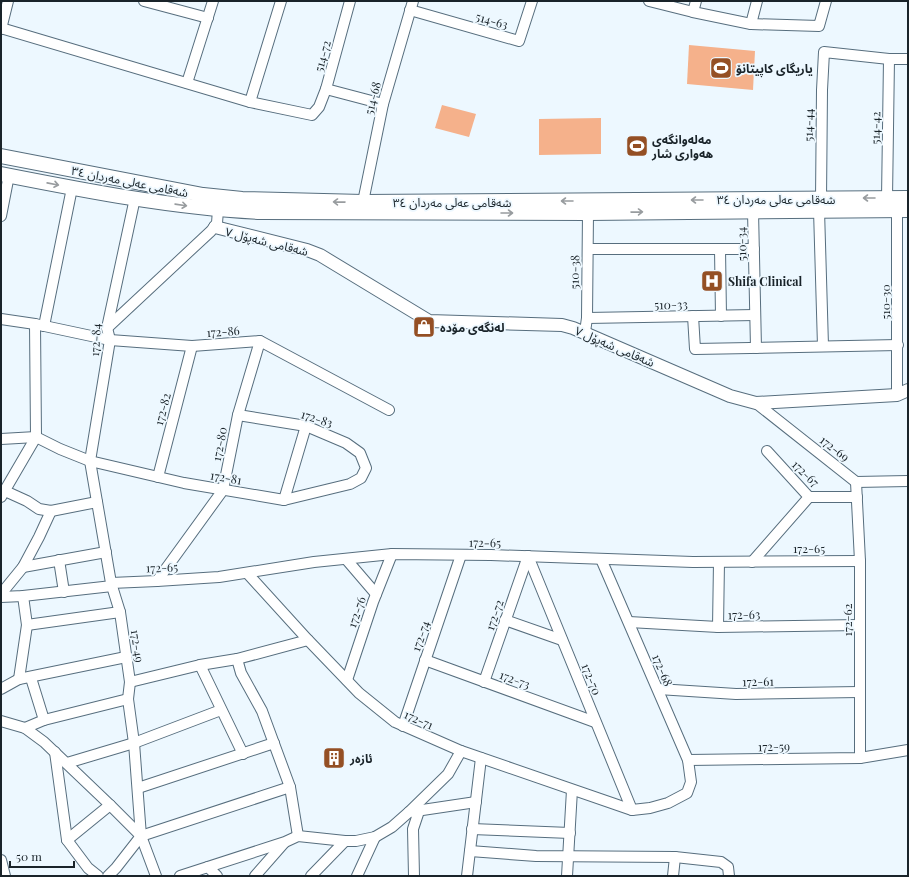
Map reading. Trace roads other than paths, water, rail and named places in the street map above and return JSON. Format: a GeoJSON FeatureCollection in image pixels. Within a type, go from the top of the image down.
{"type":"FeatureCollection","features":[{"type":"Feature","properties":{"kind":"main road","name":"شەقامی عەلی مەردان ٣٤"},"geometry":{"type":"LineString","coordinates":[[3,156],[222,198],[363,202],[820,205],[903,210]]}},
{"type":"Feature","properties":{"kind":"main road"},"geometry":{"type":"LineString","coordinates":[[3,156],[4,174]]}},
{"type":"Feature","properties":{"kind":"main road"},"geometry":{"type":"LineString","coordinates":[[26,178],[29,162]]}},
{"type":"Feature","properties":{"kind":"main road","name":"شەقامی عەلی مەردان ٣٤"},"geometry":{"type":"LineString","coordinates":[[4,174],[72,188],[135,198],[218,210],[261,212],[588,213],[753,211],[887,198],[908,198]]}},
{"type":"Feature","properties":{"kind":"street"},"geometry":{"type":"LineString","coordinates":[[8,1],[1,29],[250,102],[281,1]]}},
{"type":"Feature","properties":{"kind":"street"},"geometry":{"type":"LineString","coordinates":[[144,1],[208,18]]}},
{"type":"Feature","properties":{"kind":"street"},"geometry":{"type":"LineString","coordinates":[[187,83],[213,1]]}},
{"type":"Feature","properties":{"kind":"street","name":"514-72"},"geometry":{"type":"LineString","coordinates":[[250,102],[312,115],[319,107],[326,89],[350,1]]}},
{"type":"Feature","properties":{"kind":"street","name":"514-63"},"geometry":{"type":"LineString","coordinates":[[412,6],[519,41],[532,1]]}},
{"type":"Feature","properties":{"kind":"street"},"geometry":{"type":"LineString","coordinates":[[649,1],[692,12],[751,24],[819,26],[826,1]]}},
{"type":"Feature","properties":{"kind":"street"},"geometry":{"type":"LineString","coordinates":[[692,12],[696,1]]}},
{"type":"Feature","properties":{"kind":"street"},"geometry":{"type":"LineString","coordinates":[[751,24],[757,1]]}},
{"type":"Feature","properties":{"kind":"street","name":"514-68"},"geometry":{"type":"LineString","coordinates":[[363,202],[383,104],[412,6]]}},
{"type":"Feature","properties":{"kind":"street","name":"514-44"},"geometry":{"type":"LineString","coordinates":[[823,346],[820,205],[824,52],[889,59]]}},
{"type":"Feature","properties":{"kind":"street"},"geometry":{"type":"LineString","coordinates":[[889,59],[908,59]]}},
{"type":"Feature","properties":{"kind":"street","name":"514-42"},"geometry":{"type":"LineString","coordinates":[[887,198],[889,59]]}},
{"type":"Feature","properties":{"kind":"street"},"geometry":{"type":"LineString","coordinates":[[326,89],[383,104]]}},
{"type":"Feature","properties":{"kind":"street"},"geometry":{"type":"LineString","coordinates":[[1,216],[4,174]]}},
{"type":"Feature","properties":{"kind":"street"},"geometry":{"type":"LineString","coordinates":[[72,188],[40,325],[36,437],[3,494],[27,501],[39,509],[51,511],[97,502]]}},
{"type":"Feature","properties":{"kind":"street","name":"172-84"},"geometry":{"type":"LineString","coordinates":[[90,461],[110,340],[107,328],[135,198]]}},
{"type":"Feature","properties":{"kind":"street"},"geometry":{"type":"LineString","coordinates":[[107,328],[215,227],[218,210]]}},
{"type":"Feature","properties":{"kind":"street","name":"510-30"},"geometry":{"type":"LineString","coordinates":[[903,210],[898,345],[904,393]]}},
{"type":"Feature","properties":{"kind":"street","name":"510-34"},"geometry":{"type":"LineString","coordinates":[[753,211],[756,348]]}},
{"type":"Feature","properties":{"kind":"street","name":"510-38"},"geometry":{"type":"LineString","coordinates":[[585,332],[587,318],[588,213]]}},
{"type":"Feature","properties":{"kind":"street","name":"شەقامی شەپۆل ٧"},"geometry":{"type":"LineString","coordinates":[[215,227],[307,250],[320,255],[429,321],[562,325],[585,332],[730,396],[756,403],[904,393]]}},
{"type":"Feature","properties":{"kind":"street"},"geometry":{"type":"LineString","coordinates":[[588,249],[754,249]]}},
{"type":"Feature","properties":{"kind":"street"},"geometry":{"type":"LineString","coordinates":[[720,249],[721,316]]}},
{"type":"Feature","properties":{"kind":"street","name":"510-33"},"geometry":{"type":"LineString","coordinates":[[587,318],[755,315]]}},
{"type":"Feature","properties":{"kind":"street"},"geometry":{"type":"LineString","coordinates":[[693,316],[695,350],[898,345]]}},
{"type":"Feature","properties":{"kind":"street","name":"172-86"},"geometry":{"type":"LineString","coordinates":[[1,319],[40,325],[110,340],[192,346],[260,341]]}},
{"type":"Feature","properties":{"kind":"street"},"geometry":{"type":"LineString","coordinates":[[260,341],[389,410]]}},
{"type":"Feature","properties":{"kind":"street","name":"172-80"},"geometry":{"type":"LineString","coordinates":[[157,581],[224,490],[238,416],[260,341]]}},
{"type":"Feature","properties":{"kind":"street","name":"172-82"},"geometry":{"type":"LineString","coordinates":[[158,477],[192,346]]}},
{"type":"Feature","properties":{"kind":"street","name":"172-69"},"geometry":{"type":"LineString","coordinates":[[756,403],[856,482]]}},
{"type":"Feature","properties":{"kind":"street","name":"172-83"},"geometry":{"type":"LineString","coordinates":[[238,416],[306,426],[346,443],[360,453]]}},
{"type":"Feature","properties":{"kind":"street"},"geometry":{"type":"LineString","coordinates":[[284,500],[306,426]]}},
{"type":"Feature","properties":{"kind":"street"},"geometry":{"type":"LineString","coordinates":[[1,439],[36,437]]}},
{"type":"Feature","properties":{"kind":"street","name":"172-81"},"geometry":{"type":"LineString","coordinates":[[36,437],[60,449],[90,461],[158,477],[284,500],[350,484],[361,478],[366,468],[360,453]]}},
{"type":"Feature","properties":{"kind":"street","name":"172-67"},"geometry":{"type":"LineString","coordinates":[[767,451],[809,497],[858,497]]}},
{"type":"Feature","properties":{"kind":"street","name":"172-49"},"geometry":{"type":"LineString","coordinates":[[90,461],[112,584],[120,612],[130,682],[128,699],[134,743],[141,836]]}},
{"type":"Feature","properties":{"kind":"street"},"geometry":{"type":"LineString","coordinates":[[856,482],[908,481]]}},
{"type":"Feature","properties":{"kind":"street","name":"172-62"},"geometry":{"type":"LineString","coordinates":[[856,482],[858,497],[860,561],[860,758]]}},
{"type":"Feature","properties":{"kind":"street"},"geometry":{"type":"LineString","coordinates":[[752,562],[809,497]]}},
{"type":"Feature","properties":{"kind":"street"},"geometry":{"type":"LineString","coordinates":[[1,594],[23,567],[51,511]]}},
{"type":"Feature","properties":{"kind":"street"},"geometry":{"type":"LineString","coordinates":[[23,567],[106,552]]}},
{"type":"Feature","properties":{"kind":"street","name":"172-65"},"geometry":{"type":"LineString","coordinates":[[1,597],[64,592],[112,584],[219,577],[314,562],[392,554],[528,556],[719,562],[860,561]]}},
{"type":"Feature","properties":{"kind":"street","name":"172-76"},"geometry":{"type":"LineString","coordinates":[[347,680],[376,594],[392,554]]}},
{"type":"Feature","properties":{"kind":"street","name":"172-74"},"geometry":{"type":"LineString","coordinates":[[403,726],[461,555]]}},
{"type":"Feature","properties":{"kind":"street","name":"172-72"},"geometry":{"type":"LineString","coordinates":[[484,682],[528,556]]}},
{"type":"Feature","properties":{"kind":"street","name":"172-70"},"geometry":{"type":"LineString","coordinates":[[528,556],[632,810]]}},
{"type":"Feature","properties":{"kind":"street"},"geometry":{"type":"LineString","coordinates":[[346,558],[376,594]]}},
{"type":"Feature","properties":{"kind":"street","name":"172-68"},"geometry":{"type":"LineString","coordinates":[[601,559],[688,760],[691,782],[688,793],[668,803],[650,808],[632,810]]}},
{"type":"Feature","properties":{"kind":"street"},"geometry":{"type":"LineString","coordinates":[[59,560],[64,592]]}},
{"type":"Feature","properties":{"kind":"street"},"geometry":{"type":"LineString","coordinates":[[718,627],[719,562]]}},
{"type":"Feature","properties":{"kind":"street","name":"172-71"},"geometry":{"type":"LineString","coordinates":[[248,573],[308,640],[359,693],[394,722],[461,752],[632,810]]}},
{"type":"Feature","properties":{"kind":"street"},"geometry":{"type":"LineString","coordinates":[[19,679],[27,625],[23,596]]}},
{"type":"Feature","properties":{"kind":"street"},"geometry":{"type":"LineString","coordinates":[[27,625],[120,612]]}},
{"type":"Feature","properties":{"kind":"street"},"geometry":{"type":"LineString","coordinates":[[506,620],[562,640]]}},
{"type":"Feature","properties":{"kind":"street","name":"172-63"},"geometry":{"type":"LineString","coordinates":[[629,622],[718,627],[860,625]]}},
{"type":"Feature","properties":{"kind":"street"},"geometry":{"type":"LineString","coordinates":[[130,682],[200,665],[236,659],[308,640]]}},
{"type":"Feature","properties":{"kind":"street"},"geometry":{"type":"LineString","coordinates":[[1,689],[19,679],[31,678],[126,657]]}},
{"type":"Feature","properties":{"kind":"street"},"geometry":{"type":"LineString","coordinates":[[236,659],[241,673],[262,711],[290,787],[298,836]]}},
{"type":"Feature","properties":{"kind":"street","name":"172-73"},"geometry":{"type":"LineString","coordinates":[[425,660],[595,722]]}},
{"type":"Feature","properties":{"kind":"street"},"geometry":{"type":"LineString","coordinates":[[200,665],[243,754]]}},
{"type":"Feature","properties":{"kind":"street"},"geometry":{"type":"LineString","coordinates":[[31,678],[44,720]]}},
{"type":"Feature","properties":{"kind":"street","name":"172-61"},"geometry":{"type":"LineString","coordinates":[[658,689],[736,694],[860,692]]}},
{"type":"Feature","properties":{"kind":"street"},"geometry":{"type":"LineString","coordinates":[[25,728],[44,720],[128,699]]}},
{"type":"Feature","properties":{"kind":"street"},"geometry":{"type":"LineString","coordinates":[[67,763],[134,743],[221,710]]}},
{"type":"Feature","properties":{"kind":"street"},"geometry":{"type":"LineString","coordinates":[[1,720],[25,728],[44,742],[141,836],[156,876]]}},
{"type":"Feature","properties":{"kind":"street"},"geometry":{"type":"LineString","coordinates":[[138,788],[274,743]]}},
{"type":"Feature","properties":{"kind":"street","name":"172-59"},"geometry":{"type":"LineString","coordinates":[[688,760],[860,758],[908,750]]}},
{"type":"Feature","properties":{"kind":"street"},"geometry":{"type":"LineString","coordinates":[[55,752],[67,840],[88,868],[98,876]]}},
{"type":"Feature","properties":{"kind":"street"},"geometry":{"type":"LineString","coordinates":[[180,876],[285,842],[298,836],[345,841],[356,841],[375,837],[414,812],[448,774],[461,752]]}},
{"type":"Feature","properties":{"kind":"street"},"geometry":{"type":"LineString","coordinates":[[467,876],[481,758]]}},
{"type":"Feature","properties":{"kind":"street"},"geometry":{"type":"LineString","coordinates":[[108,876],[141,836],[290,787]]}},
{"type":"Feature","properties":{"kind":"street"},"geometry":{"type":"LineString","coordinates":[[567,876],[572,790]]}},
{"type":"Feature","properties":{"kind":"street"},"geometry":{"type":"LineString","coordinates":[[414,812],[476,802]]}},
{"type":"Feature","properties":{"kind":"street"},"geometry":{"type":"LineString","coordinates":[[67,840],[110,805]]}},
{"type":"Feature","properties":{"kind":"street"},"geometry":{"type":"LineString","coordinates":[[414,812],[414,876]]}},
{"type":"Feature","properties":{"kind":"street"},"geometry":{"type":"LineString","coordinates":[[472,829],[570,832]]}},
{"type":"Feature","properties":{"kind":"street"},"geometry":{"type":"LineString","coordinates":[[357,876],[375,837]]}},
{"type":"Feature","properties":{"kind":"street"},"geometry":{"type":"LineString","coordinates":[[311,876],[345,841]]}},
{"type":"Feature","properties":{"kind":"street"},"geometry":{"type":"LineString","coordinates":[[255,876],[285,842]]}},
{"type":"Feature","properties":{"kind":"street"},"geometry":{"type":"LineString","coordinates":[[470,851],[569,857],[675,857],[721,862],[728,866],[729,876]]}},
{"type":"Feature","properties":{"kind":"street"},"geometry":{"type":"LineString","coordinates":[[673,876],[675,857]]}},
{"type":"Feature","properties":{"kind":"street"},"geometry":{"type":"LineString","coordinates":[[1,860],[5,876]]}},
{"type":"Feature","properties":{"kind":"street"},"geometry":{"type":"LineString","coordinates":[[208,868],[217,876]]}},
{"type":"Feature","properties":{"kind":"place","name":"یاریگای کاپیتانۆ"},"geometry":{"type":"Point","coordinates":[721,68]}},
{"type":"Feature","properties":{"kind":"place","name":"مەلەوانگەی هەواری شار"},"geometry":{"type":"Point","coordinates":[637,146]}},
{"type":"Feature","properties":{"kind":"place","name":"Shifa Clinical"},"geometry":{"type":"Point","coordinates":[712,281]}},
{"type":"Feature","properties":{"kind":"place","name":"لەنگەی مۆدە"},"geometry":{"type":"Point","coordinates":[424,327]}},
{"type":"Feature","properties":{"kind":"place","name":"ئازەر"},"geometry":{"type":"Point","coordinates":[334,758]}}]}
